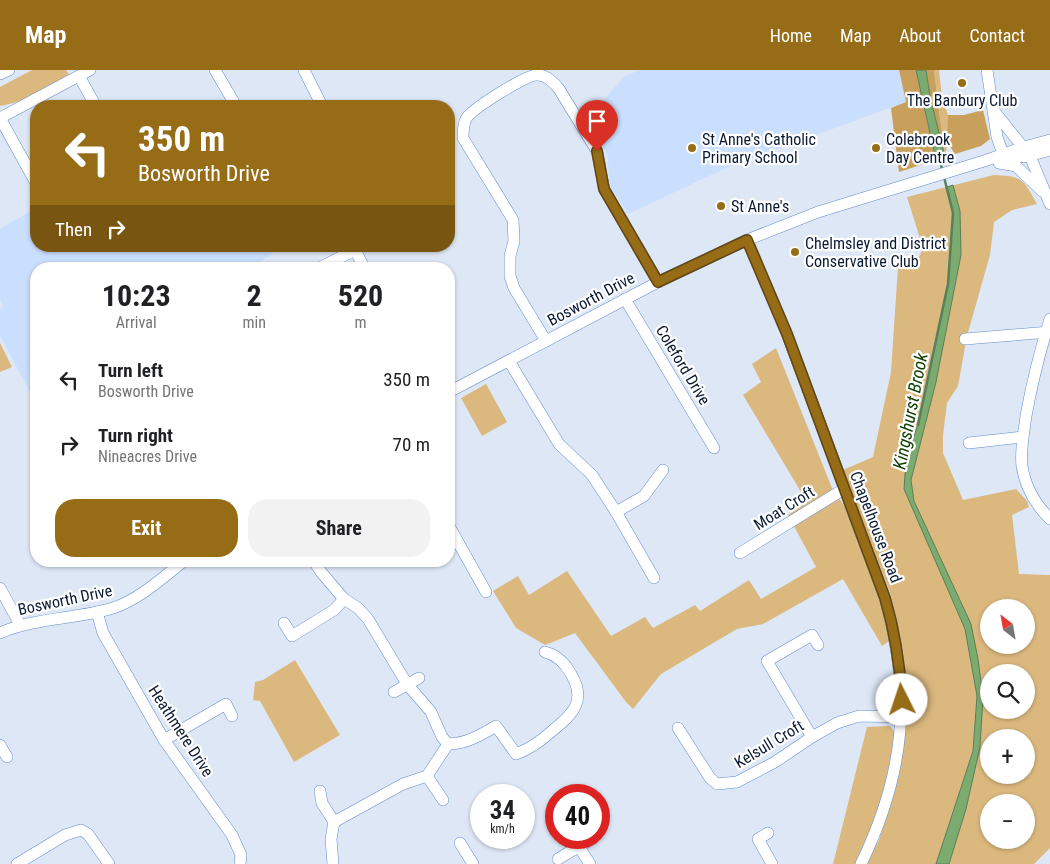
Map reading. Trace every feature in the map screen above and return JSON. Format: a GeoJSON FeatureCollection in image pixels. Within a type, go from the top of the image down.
{"type":"FeatureCollection","features":[{"type":"Feature","properties":{"kind":"street"},"geometry":{"type":"LineString","coordinates":[[0,74],[9,70]]}},
{"type":"Feature","properties":{"kind":"street"},"geometry":{"type":"LineString","coordinates":[[33,100],[90,70]]}},
{"type":"Feature","properties":{"kind":"street"},"geometry":{"type":"LineString","coordinates":[[215,70],[232,100]]}},
{"type":"Feature","properties":{"kind":"street"},"geometry":{"type":"LineString","coordinates":[[304,70],[319,100]]}},
{"type":"Feature","properties":{"kind":"street"},"geometry":{"type":"LineString","coordinates":[[987,70],[1001,158],[1016,166],[1029,177],[1048,200]]}},
{"type":"Feature","properties":{"kind":"street"},"geometry":{"type":"LineString","coordinates":[[546,341],[514,288],[510,276],[510,256],[514,241],[513,220],[463,138],[465,120],[474,110],[522,80],[536,75],[546,77],[559,89],[597,151],[604,189],[658,282]]}},
{"type":"Feature","properties":{"kind":"street"},"geometry":{"type":"LineString","coordinates":[[78,76],[92,100]]}},
{"type":"Feature","properties":{"kind":"street"},"geometry":{"type":"LineString","coordinates":[[30,102],[0,118],[30,172]]}},
{"type":"Feature","properties":{"kind":"street"},"geometry":{"type":"LineString","coordinates":[[994,111],[1014,138],[1027,151],[1048,200]]}},
{"type":"Feature","properties":{"kind":"street","name":"Bosworth Drive"},"geometry":{"type":"LineString","coordinates":[[1001,158],[1016,159],[1027,151],[1050,140]]}},
{"type":"Feature","properties":{"kind":"street","name":"Bosworth Drive"},"geometry":{"type":"LineString","coordinates":[[455,389],[658,282],[747,240],[818,212],[972,164],[1027,151],[1050,150]]}},
{"type":"Feature","properties":{"kind":"street","name":"Chapelhouse Road"},"geometry":{"type":"LineString","coordinates":[[747,240],[787,334],[885,598],[893,625],[901,684],[902,717],[890,789],[876,834],[861,864]]}},
{"type":"Feature","properties":{"kind":"street"},"geometry":{"type":"LineString","coordinates":[[331,262],[351,252]]}},
{"type":"Feature","properties":{"kind":"street","name":"Coleford Drive"},"geometry":{"type":"LineString","coordinates":[[625,299],[714,448]]}},
{"type":"Feature","properties":{"kind":"street"},"geometry":{"type":"LineString","coordinates":[[1050,319],[1029,401],[1023,437],[1022,465],[1032,496],[1050,519]]}},
{"type":"Feature","properties":{"kind":"street"},"geometry":{"type":"LineString","coordinates":[[965,339],[1048,332]]}},
{"type":"Feature","properties":{"kind":"street"},"geometry":{"type":"LineString","coordinates":[[509,361],[559,444],[592,475],[654,578]]}},
{"type":"Feature","properties":{"kind":"street"},"geometry":{"type":"LineString","coordinates":[[968,443],[1023,437]]}},
{"type":"Feature","properties":{"kind":"street"},"geometry":{"type":"LineString","coordinates":[[616,512],[644,496],[663,470]]}},
{"type":"Feature","properties":{"kind":"street","name":"Moat Croft"},"geometry":{"type":"LineString","coordinates":[[740,553],[844,489]]}},
{"type":"Feature","properties":{"kind":"street"},"geometry":{"type":"LineString","coordinates":[[455,537],[486,592]]}},
{"type":"Feature","properties":{"kind":"street","name":"Bosworth Drive"},"geometry":{"type":"LineString","coordinates":[[0,633],[19,626],[97,612],[122,604],[135,598],[175,567]]}},
{"type":"Feature","properties":{"kind":"street"},"geometry":{"type":"LineString","coordinates":[[318,567],[344,599],[358,608],[368,619],[407,684],[431,712],[442,737],[448,744],[467,742],[496,726],[516,754],[542,740],[570,717],[577,705],[578,691],[574,680],[566,665],[552,654],[545,652]]}},
{"type":"Feature","properties":{"kind":"street"},"geometry":{"type":"LineString","coordinates":[[0,588],[19,626]]}},
{"type":"Feature","properties":{"kind":"street"},"geometry":{"type":"LineString","coordinates":[[284,623],[292,636],[334,610],[344,599]]}},
{"type":"Feature","properties":{"kind":"street","name":"Heathmere Drive"},"geometry":{"type":"LineString","coordinates":[[97,612],[103,633],[164,740],[232,835],[241,855],[240,864]]}},
{"type":"Feature","properties":{"kind":"street"},"geometry":{"type":"LineString","coordinates":[[812,737],[767,662],[812,635],[818,645]]}},
{"type":"Feature","properties":{"kind":"street"},"geometry":{"type":"LineString","coordinates":[[394,692],[419,678]]}},
{"type":"Feature","properties":{"kind":"street"},"geometry":{"type":"LineString","coordinates":[[164,740],[226,704],[232,716]]}},
{"type":"Feature","properties":{"kind":"street","name":"Kelsull Croft"},"geometry":{"type":"LineString","coordinates":[[678,728],[702,767],[717,784],[737,782],[775,762],[837,723],[859,716],[902,717]]}},
{"type":"Feature","properties":{"kind":"street"},"geometry":{"type":"LineString","coordinates":[[334,822],[403,784],[427,776],[448,744]]}},
{"type":"Feature","properties":{"kind":"street"},"geometry":{"type":"LineString","coordinates":[[0,745],[7,757]]}},
{"type":"Feature","properties":{"kind":"street"},"geometry":{"type":"LineString","coordinates":[[427,776],[443,800]]}},
{"type":"Feature","properties":{"kind":"street"},"geometry":{"type":"LineString","coordinates":[[320,791],[322,803],[334,822],[331,839],[333,864]]}},
{"type":"Feature","properties":{"kind":"street"},"geometry":{"type":"LineString","coordinates":[[16,864],[65,835],[81,830],[88,834],[109,864]]}},
{"type":"Feature","properties":{"kind":"street"},"geometry":{"type":"LineString","coordinates":[[768,833],[758,839],[772,864]]}},
{"type":"Feature","properties":{"kind":"street"},"geometry":{"type":"LineString","coordinates":[[460,843],[473,864]]}},
{"type":"Feature","properties":{"kind":"street"},"geometry":{"type":"LineString","coordinates":[[558,859],[576,849]]}},
{"type":"Feature","properties":{"kind":"street"},"geometry":{"type":"LineString","coordinates":[[580,849],[590,864]]}},
{"type":"Feature","properties":{"kind":"shaded area"},"geometry":{"type":"Polygon","coordinates":[[[32,70],[66,70],[69,74],[28,98],[0,106],[0,87],[32,70]]]}},
{"type":"Feature","properties":{"kind":"shaded area","name":"St Anne's Catholic Primary School"},"geometry":{"type":"Polygon","coordinates":[[[639,70],[899,70],[906,102],[728,167],[628,214],[609,184],[608,158],[600,137],[587,118],[624,77],[639,70]]]}},
{"type":"Feature","properties":{"kind":"shaded area"},"geometry":{"type":"Polygon","coordinates":[[[899,70],[916,70],[936,160],[899,172],[891,108],[906,102],[899,70]]]}},
{"type":"Feature","properties":{"kind":"shaded area"},"geometry":{"type":"Polygon","coordinates":[[[916,70],[926,70],[930,96],[945,158],[936,160],[916,70]]]}},
{"type":"Feature","properties":{"kind":"shaded area"},"geometry":{"type":"Polygon","coordinates":[[[926,70],[934,70],[945,158],[930,96],[926,70]]]}},
{"type":"Feature","properties":{"kind":"shaded area"},"geometry":{"type":"Polygon","coordinates":[[[934,70],[939,70],[942,97],[948,115],[949,133],[945,158],[934,70]]]}},
{"type":"Feature","properties":{"kind":"shaded area"},"geometry":{"type":"Polygon","coordinates":[[[983,110],[990,139],[981,146],[955,154],[947,142],[948,115],[964,115],[983,110]]]}},
{"type":"Feature","properties":{"kind":"shaded area"},"geometry":{"type":"Polygon","coordinates":[[[994,175],[1011,176],[1021,180],[1037,204],[1012,210],[994,222],[990,255],[967,336],[958,386],[947,403],[943,435],[943,453],[963,500],[1016,489],[1027,501],[1029,507],[1012,515],[1019,574],[1050,575],[1050,848],[1034,864],[866,864],[879,840],[899,775],[908,714],[903,650],[891,595],[843,470],[873,457],[891,372],[898,267],[917,262],[923,248],[907,197],[994,175]]]}},
{"type":"Feature","properties":{"kind":"shaded area"},"geometry":{"type":"Polygon","coordinates":[[[953,185],[960,211],[961,255],[936,382],[911,480],[914,501],[971,624],[980,675],[980,719],[982,719],[980,747],[966,809],[949,864],[936,864],[973,751],[977,696],[965,629],[904,489],[906,461],[918,424],[948,284],[953,213],[947,187],[953,185]]]}},
{"type":"Feature","properties":{"kind":"shaded area"},"geometry":{"type":"Polygon","coordinates":[[[30,212],[30,252],[272,252],[273,254],[260,262],[30,262],[30,392],[0,335],[0,310],[3,305],[0,300],[0,229],[30,212]]]}},
{"type":"Feature","properties":{"kind":"shaded area"},"geometry":{"type":"Polygon","coordinates":[[[0,343],[12,367],[0,372],[0,343]]]}},
{"type":"Feature","properties":{"kind":"shaded area"},"geometry":{"type":"Polygon","coordinates":[[[776,348],[832,488],[849,513],[883,607],[892,639],[882,646],[843,579],[763,624],[737,629],[661,674],[633,709],[575,633],[545,645],[516,628],[493,591],[518,576],[529,595],[567,571],[611,636],[645,617],[653,628],[695,605],[700,611],[749,580],[761,599],[816,567],[788,515],[807,502],[743,395],[761,382],[752,364],[776,348]]]}},
{"type":"Feature","properties":{"kind":"shaded area"},"geometry":{"type":"Polygon","coordinates":[[[486,384],[507,422],[482,436],[461,398],[486,384]]]}},
{"type":"Feature","properties":{"kind":"shaded area"},"geometry":{"type":"Polygon","coordinates":[[[295,660],[340,735],[294,762],[260,701],[253,700],[255,682],[263,680],[295,660]]]}},
{"type":"Feature","properties":{"kind":"shaded area"},"geometry":{"type":"Polygon","coordinates":[[[890,726],[895,733],[892,750],[881,800],[870,833],[855,864],[833,864],[867,727],[890,726]]]}},
{"type":"Feature","properties":{"kind":"waterway","name":"Kingshurst Brook"},"geometry":{"type":"LineString","coordinates":[[940,158],[942,170]]}},
{"type":"Feature","properties":{"kind":"waterway","name":"Kingshurst Brook"},"geometry":{"type":"LineString","coordinates":[[918,425],[948,284],[953,213],[944,177]]}},
{"type":"Feature","properties":{"kind":"place","name":"The Banbury Club"},"geometry":{"type":"Point","coordinates":[962,83]}},
{"type":"Feature","properties":{"kind":"place","name":"St Anne's Catholic Primary School"},"geometry":{"type":"Point","coordinates":[692,148]}},
{"type":"Feature","properties":{"kind":"place","name":"Colebrook Day Centre"},"geometry":{"type":"Point","coordinates":[876,148]}},
{"type":"Feature","properties":{"kind":"place","name":"St Anne's"},"geometry":{"type":"Point","coordinates":[721,206]}},
{"type":"Feature","properties":{"kind":"place","name":"Chelmsley and District Conservative Club"},"geometry":{"type":"Point","coordinates":[795,252]}},
{"type":"Feature","properties":{"kind":"route"},"geometry":{"type":"LineString","coordinates":[[597,151],[604,189],[658,282],[747,240],[787,334],[885,598],[893,625],[898,653],[902,700]]}}]}
